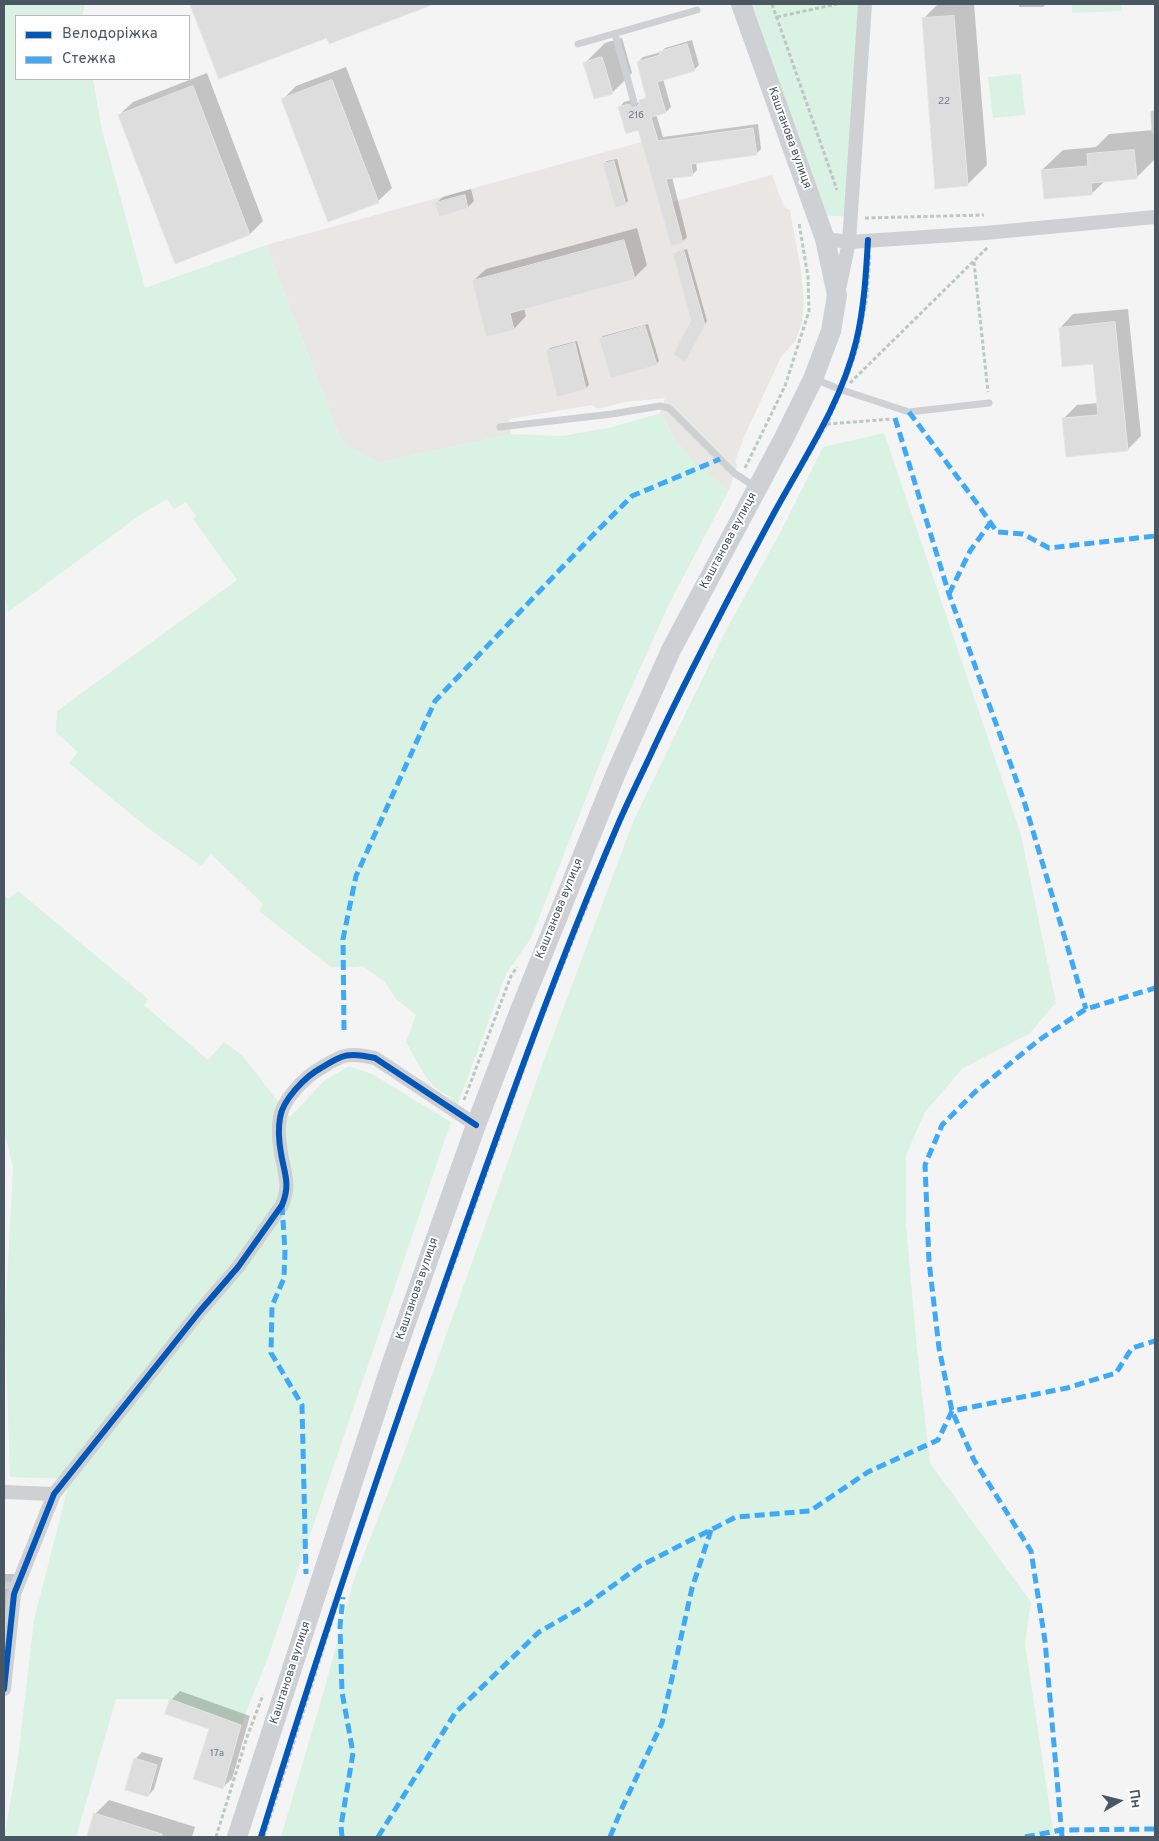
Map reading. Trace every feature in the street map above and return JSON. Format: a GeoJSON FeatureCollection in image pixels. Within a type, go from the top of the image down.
{"type":"FeatureCollection","features":[{"type":"Feature","properties":{"kind":"main road","name":"Каштанова вулиця"},"geometry":{"type":"LineString","coordinates":[[238,1837],[390,1368],[476,1125],[546,945],[616,773],[671,650],[813,379],[831,331],[837,295],[825,240],[742,4]]}},
{"type":"Feature","properties":{"kind":"street"},"geometry":{"type":"LineString","coordinates":[[837,295],[849,242],[865,4]]}},
{"type":"Feature","properties":{"kind":"street"},"geometry":{"type":"LineString","coordinates":[[825,240],[849,242],[1005,231],[1155,217]]}},
{"type":"Feature","properties":{"kind":"street"},"geometry":{"type":"LineString","coordinates":[[4,1688],[5,1662],[14,1594],[10,1585],[54,1494],[238,1266],[282,1205],[287,1194],[288,1181],[281,1152],[280,1116],[289,1098],[313,1072],[340,1056],[360,1054],[375,1058],[476,1125]]}},
{"type":"Feature","properties":{"kind":"street"},"geometry":{"type":"LineString","coordinates":[[4,1492],[54,1494]]}},
{"type":"Feature","properties":{"kind":"lane"},"geometry":{"type":"LineString","coordinates":[[578,44],[698,10]]}},
{"type":"Feature","properties":{"kind":"lane"},"geometry":{"type":"LineString","coordinates":[[615,34],[634,102]]}},
{"type":"Feature","properties":{"kind":"lane"},"geometry":{"type":"LineString","coordinates":[[1154,114],[1155,130]]}},
{"type":"Feature","properties":{"kind":"lane"},"geometry":{"type":"LineString","coordinates":[[813,379],[909,412],[989,403]]}},
{"type":"Feature","properties":{"kind":"lane"},"geometry":{"type":"LineString","coordinates":[[500,427],[612,414],[660,406],[670,408],[734,473],[757,488]]}},
{"type":"Feature","properties":{"kind":"path"},"geometry":{"type":"LineString","coordinates":[[772,4],[840,199]]}},
{"type":"Feature","properties":{"kind":"path"},"geometry":{"type":"LineString","coordinates":[[777,17],[837,4]]}},
{"type":"Feature","properties":{"kind":"path"},"geometry":{"type":"LineString","coordinates":[[740,477],[785,386],[809,311],[808,277],[798,215]]}},
{"type":"Feature","properties":{"kind":"path"},"geometry":{"type":"LineString","coordinates":[[851,217],[870,219],[984,215]]}},
{"type":"Feature","properties":{"kind":"path"},"geometry":{"type":"LineString","coordinates":[[262,1837],[342,1582],[409,1382],[511,1096],[606,854],[642,774],[708,638],[775,511],[825,424],[841,390],[1005,231]]}},
{"type":"Feature","properties":{"kind":"path"},"geometry":{"type":"LineString","coordinates":[[262,1837],[412,1382],[542,1018],[618,828],[671,715],[776,512],[827,424],[841,390],[855,345],[864,298],[869,240]]}},
{"type":"Feature","properties":{"kind":"path"},"geometry":{"type":"LineString","coordinates":[[974,261],[989,403]]}},
{"type":"Feature","properties":{"kind":"path"},"geometry":{"type":"LineString","coordinates":[[827,424],[895,418],[909,412]]}},
{"type":"Feature","properties":{"kind":"shaded area"},"geometry":{"type":"Polygon","coordinates":[[[656,138],[672,202],[772,175],[784,207],[790,210],[801,271],[804,303],[802,322],[796,340],[781,357],[744,437],[735,461],[737,466],[729,490],[696,465],[674,438],[660,413],[665,398],[625,402],[598,409],[592,405],[509,419],[511,434],[379,463],[342,443],[266,245],[656,138]]]}},
{"type":"Feature","properties":{"kind":"green space"},"geometry":{"type":"Polygon","coordinates":[[[4,4],[85,4],[82,15],[15,15],[15,80],[93,80],[102,130],[145,288],[266,245],[342,443],[379,463],[511,434],[563,436],[613,427],[660,413],[674,438],[696,464],[729,490],[669,604],[618,717],[531,938],[506,974],[457,1106],[450,1097],[432,1084],[420,1067],[406,1042],[416,1015],[396,999],[385,982],[363,966],[331,967],[259,911],[263,904],[211,854],[201,866],[144,825],[69,763],[78,752],[56,732],[57,711],[237,580],[193,519],[196,516],[186,502],[174,509],[167,499],[140,515],[8,612],[6,600],[4,600],[4,4]]]}},
{"type":"Feature","properties":{"kind":"green space"},"geometry":{"type":"Polygon","coordinates":[[[741,4],[865,4],[851,217],[817,215],[741,4]]]}},
{"type":"Feature","properties":{"kind":"green space"},"geometry":{"type":"Polygon","coordinates":[[[1072,4],[1121,4],[1122,11],[1072,13],[1072,4]]]}},
{"type":"Feature","properties":{"kind":"green space"},"geometry":{"type":"Polygon","coordinates":[[[1021,74],[1025,115],[993,118],[988,77],[1021,74]]]}},
{"type":"Feature","properties":{"kind":"green space"},"geometry":{"type":"Polygon","coordinates":[[[884,433],[1021,835],[1056,1003],[1029,1034],[963,1068],[925,1112],[906,1155],[906,1224],[917,1350],[930,1463],[1031,1602],[1025,1643],[1054,1837],[281,1837],[354,1579],[407,1445],[544,1060],[633,822],[725,632],[780,533],[823,447],[884,433]]]}},
{"type":"Feature","properties":{"kind":"green space"},"geometry":{"type":"Polygon","coordinates":[[[18,891],[148,999],[144,1005],[208,1060],[224,1042],[242,1055],[290,1117],[324,1081],[349,1066],[372,1074],[451,1122],[267,1660],[241,1725],[170,1699],[116,1699],[76,1837],[4,1837],[18,1759],[34,1620],[70,1479],[10,1477],[5,1322],[13,1167],[4,1130],[4,895],[9,899],[18,891]]]}},
{"type":"Feature","properties":{"kind":"building"},"geometry":{"type":"Polygon","coordinates":[[[190,4],[432,5],[329,44],[327,38],[219,79],[190,4]]]}},
{"type":"Feature","properties":{"kind":"building"},"geometry":{"type":"Polygon","coordinates":[[[954,16],[968,186],[935,189],[922,18],[954,16]]]}},
{"type":"Feature","properties":{"kind":"building"},"geometry":{"type":"Polygon","coordinates":[[[687,44],[695,71],[657,82],[666,113],[651,117],[658,141],[753,128],[757,155],[691,164],[693,176],[666,179],[683,243],[671,246],[638,130],[626,134],[618,107],[629,104],[632,107],[636,107],[639,104],[639,100],[646,98],[637,62],[660,55],[659,52],[687,44]]]}},
{"type":"Feature","properties":{"kind":"building"},"geometry":{"type":"Polygon","coordinates":[[[602,57],[613,94],[594,99],[583,63],[602,57]]]}},
{"type":"Feature","properties":{"kind":"building"},"geometry":{"type":"Polygon","coordinates":[[[332,80],[379,203],[328,222],[281,99],[332,80]]]}},
{"type":"Feature","properties":{"kind":"building"},"geometry":{"type":"Polygon","coordinates":[[[193,86],[250,235],[175,264],[118,115],[193,86]]]}},
{"type":"Feature","properties":{"kind":"building"},"geometry":{"type":"Polygon","coordinates":[[[1134,150],[1137,179],[1091,183],[1092,195],[1044,199],[1041,170],[1088,166],[1087,154],[1134,150]]]}},
{"type":"Feature","properties":{"kind":"building"},"geometry":{"type":"Polygon","coordinates":[[[614,161],[626,205],[615,208],[603,164],[614,161]]]}},
{"type":"Feature","properties":{"kind":"building"},"geometry":{"type":"Polygon","coordinates":[[[465,195],[468,208],[439,217],[435,203],[465,195]]]}},
{"type":"Feature","properties":{"kind":"building"},"geometry":{"type":"Polygon","coordinates":[[[624,240],[635,279],[510,313],[514,330],[486,337],[472,281],[624,240]]]}},
{"type":"Feature","properties":{"kind":"building"},"geometry":{"type":"Polygon","coordinates":[[[684,251],[705,325],[685,362],[673,354],[691,321],[673,254],[684,251]]]}},
{"type":"Feature","properties":{"kind":"building"},"geometry":{"type":"Polygon","coordinates":[[[1115,322],[1128,451],[1066,457],[1062,418],[1098,415],[1093,364],[1062,367],[1059,328],[1115,322]]]}},
{"type":"Feature","properties":{"kind":"building"},"geometry":{"type":"Polygon","coordinates":[[[645,326],[657,365],[611,378],[599,339],[645,326]]]}},
{"type":"Feature","properties":{"kind":"building"},"geometry":{"type":"Polygon","coordinates":[[[575,343],[586,389],[557,397],[546,351],[575,343]]]}},
{"type":"Feature","properties":{"kind":"building"},"geometry":{"type":"Polygon","coordinates":[[[170,1699],[241,1725],[223,1789],[193,1779],[209,1729],[165,1714],[170,1699]]]}},
{"type":"Feature","properties":{"kind":"building"},"geometry":{"type":"Polygon","coordinates":[[[134,1758],[157,1765],[148,1797],[125,1790],[134,1758]]]}},
{"type":"Feature","properties":{"kind":"building"},"geometry":{"type":"Polygon","coordinates":[[[94,1813],[162,1834],[162,1837],[87,1837],[94,1813]]]}},
{"type":"Feature","properties":{"kind":"marked path"},"geometry":{"type":"LineString","coordinates":[[909,412],[997,532],[1023,534],[1049,548],[1155,536]]}},
{"type":"Feature","properties":{"kind":"marked path"},"geometry":{"type":"LineString","coordinates":[[895,418],[949,594],[1024,801],[1086,1009]]}},
{"type":"Feature","properties":{"kind":"marked path"},"geometry":{"type":"LineString","coordinates":[[344,1030],[343,939],[356,876],[435,701],[632,496],[720,459]]}},
{"type":"Feature","properties":{"kind":"marked path"},"geometry":{"type":"LineString","coordinates":[[949,594],[970,551],[991,522]]}},
{"type":"Feature","properties":{"kind":"marked path"},"geometry":{"type":"LineString","coordinates":[[1062,1837],[1045,1641],[1031,1551],[974,1460],[952,1411],[939,1348],[929,1261],[925,1165],[942,1125],[975,1092],[1039,1040],[1086,1009],[1155,988]]}},
{"type":"Feature","properties":{"kind":"marked path"},"geometry":{"type":"LineString","coordinates":[[282,1205],[285,1251],[284,1278],[272,1306],[271,1353],[302,1405],[306,1574]]}},
{"type":"Feature","properties":{"kind":"marked path"},"geometry":{"type":"LineString","coordinates":[[378,1837],[455,1713],[539,1632],[586,1605],[640,1566],[736,1517],[810,1511],[868,1472],[938,1440],[952,1411],[1067,1388],[1116,1373],[1132,1348],[1155,1341]]}},
{"type":"Feature","properties":{"kind":"marked path"},"geometry":{"type":"LineString","coordinates":[[610,1837],[662,1723],[692,1588],[711,1530]]}},
{"type":"Feature","properties":{"kind":"marked path"},"geometry":{"type":"LineString","coordinates":[[342,1837],[341,1826],[353,1753],[342,1692],[340,1626],[343,1597]]}},
{"type":"Feature","properties":{"kind":"marked path"},"geometry":{"type":"LineString","coordinates":[[1025,1837],[1061,1830],[1155,1829]]}},
{"type":"Feature","properties":{"kind":"cycle path"},"geometry":{"type":"LineString","coordinates":[[261,1837],[332,1612],[382,1463],[478,1188],[554,982],[621,818],[670,714],[743,570],[821,430],[841,387],[859,330],[868,240]]}},
{"type":"Feature","properties":{"kind":"cycle path"},"geometry":{"type":"LineString","coordinates":[[4,1689],[14,1594],[54,1494],[200,1311],[238,1267],[282,1205],[285,1198],[286,1179],[280,1144],[279,1122],[282,1111],[290,1096],[315,1072],[335,1060],[352,1055],[366,1056],[375,1058],[476,1125]]}}]}
